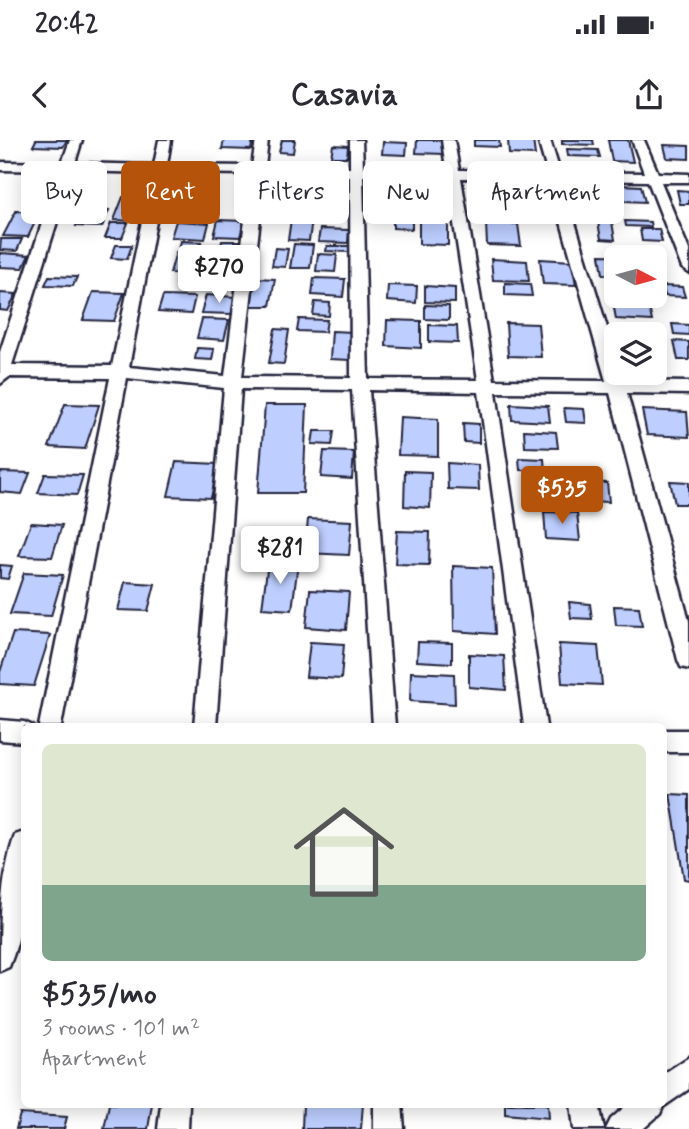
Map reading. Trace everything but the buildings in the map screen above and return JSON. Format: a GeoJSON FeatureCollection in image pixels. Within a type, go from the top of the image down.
{"type":"FeatureCollection","features":[{"type":"Feature","properties":{"kind":"street"},"geometry":{"type":"LineString","coordinates":[[70,161],[76,140]]}},
{"type":"Feature","properties":{"kind":"street"},"geometry":{"type":"LineString","coordinates":[[160,161],[165,140]]}},
{"type":"Feature","properties":{"kind":"street"},"geometry":{"type":"LineString","coordinates":[[259,161],[262,140]]}},
{"type":"Feature","properties":{"kind":"street"},"geometry":{"type":"LineString","coordinates":[[356,140],[360,385],[384,723]]}},
{"type":"Feature","properties":{"kind":"street"},"geometry":{"type":"LineString","coordinates":[[448,140],[451,161]]}},
{"type":"Feature","properties":{"kind":"street"},"geometry":{"type":"LineString","coordinates":[[544,140],[549,161]]}},
{"type":"Feature","properties":{"kind":"street"},"geometry":{"type":"LineString","coordinates":[[638,140],[689,268]]}},
{"type":"Feature","properties":{"kind":"street"},"geometry":{"type":"LineString","coordinates":[[0,166],[21,166]]}},
{"type":"Feature","properties":{"kind":"street"},"geometry":{"type":"LineString","coordinates":[[349,171],[363,171]]}},
{"type":"Feature","properties":{"kind":"street"},"geometry":{"type":"LineString","coordinates":[[624,176],[689,178]]}},
{"type":"Feature","properties":{"kind":"street"},"geometry":{"type":"LineString","coordinates":[[453,178],[487,386],[535,723]]}},
{"type":"Feature","properties":{"kind":"street"},"geometry":{"type":"LineString","coordinates":[[49,224],[1,373],[120,372],[233,383],[617,385],[689,388]]}},
{"type":"Feature","properties":{"kind":"street"},"geometry":{"type":"LineString","coordinates":[[51,723],[148,224]]}},
{"type":"Feature","properties":{"kind":"street"},"geometry":{"type":"LineString","coordinates":[[205,723],[233,383],[252,224]]}},
{"type":"Feature","properties":{"kind":"street"},"geometry":{"type":"LineString","coordinates":[[567,224],[604,343]]}},
{"type":"Feature","properties":{"kind":"street"},"geometry":{"type":"LineString","coordinates":[[617,385],[689,660]]}},
{"type":"Feature","properties":{"kind":"street"},"geometry":{"type":"LineString","coordinates":[[0,730],[21,732]]}},
{"type":"Feature","properties":{"kind":"street"},"geometry":{"type":"LineString","coordinates":[[667,741],[689,741]]}},
{"type":"Feature","properties":{"kind":"street"},"geometry":{"type":"LineString","coordinates":[[0,958],[21,858]]}},
{"type":"Feature","properties":{"kind":"street"},"geometry":{"type":"LineString","coordinates":[[667,1090],[689,1071]]}},
{"type":"Feature","properties":{"kind":"street"},"geometry":{"type":"LineString","coordinates":[[173,1129],[175,1108]]}},
{"type":"Feature","properties":{"kind":"street"},"geometry":{"type":"LineString","coordinates":[[388,1108],[388,1129]]}},
{"type":"Feature","properties":{"kind":"street"},"geometry":{"type":"LineString","coordinates":[[586,1108],[589,1129]]}},
{"type":"Feature","properties":{"kind":"street"},"geometry":{"type":"LineString","coordinates":[[621,1129],[645,1108]]}}]}
